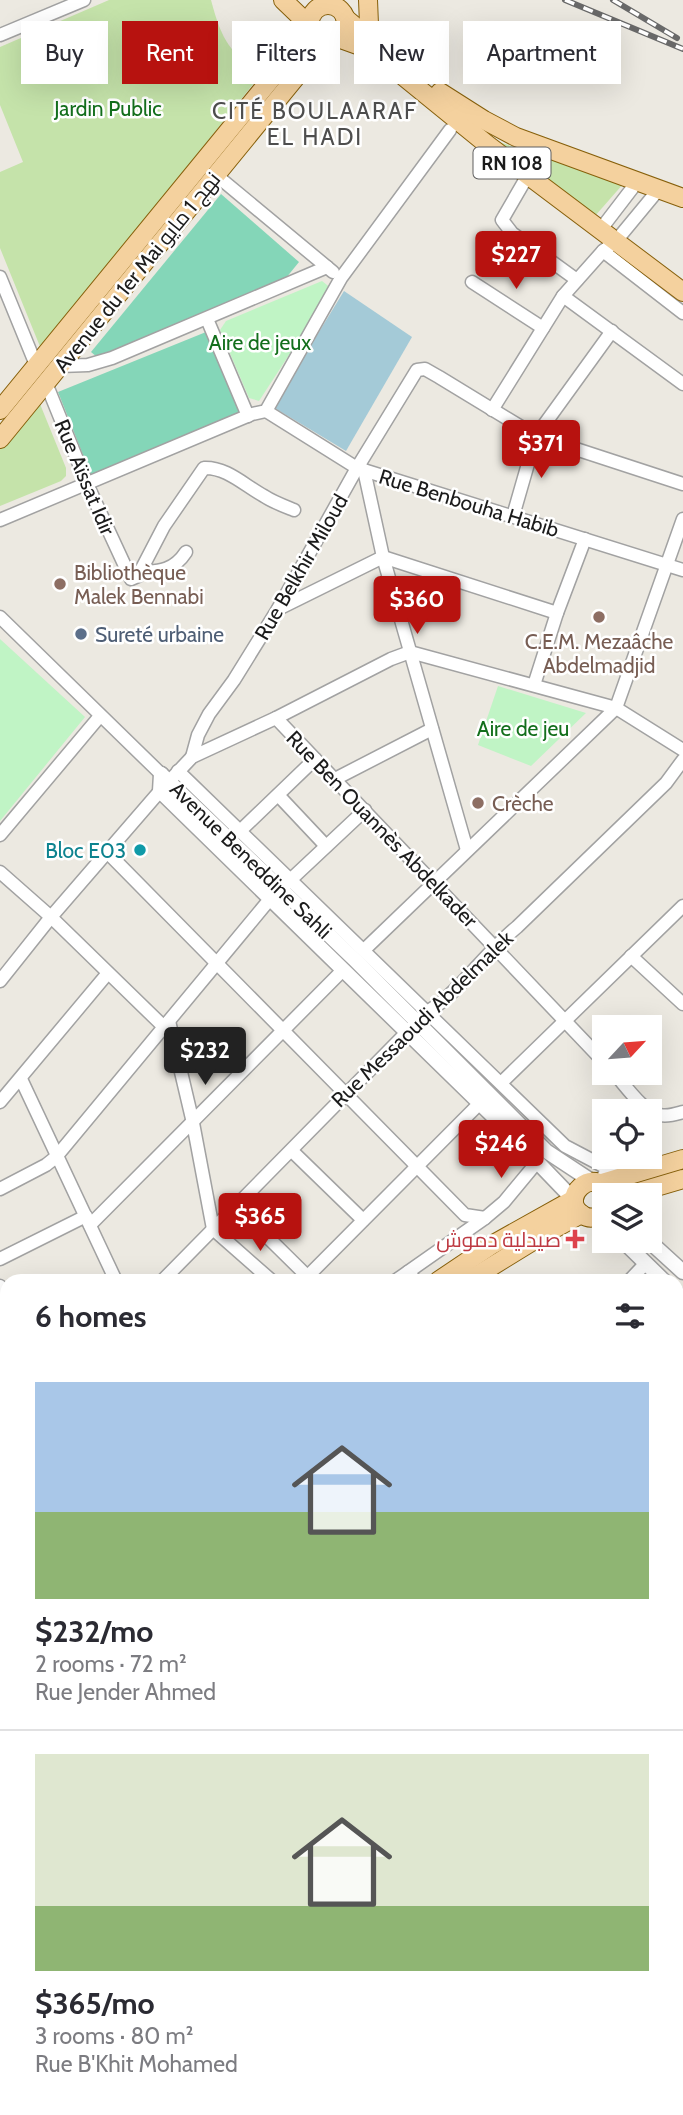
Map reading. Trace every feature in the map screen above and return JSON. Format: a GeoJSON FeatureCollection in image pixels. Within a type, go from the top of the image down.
{"type":"FeatureCollection","features":[{"type":"Feature","properties":{"kind":"main road"},"geometry":{"type":"LineString","coordinates":[[283,0],[305,21]]}},
{"type":"Feature","properties":{"kind":"main road"},"geometry":{"type":"LineString","coordinates":[[292,0],[336,9]]}},
{"type":"Feature","properties":{"kind":"main road"},"geometry":{"type":"LineString","coordinates":[[310,21],[311,15],[366,0],[369,21]]}},
{"type":"Feature","properties":{"kind":"main road"},"geometry":{"type":"LineString","coordinates":[[336,9],[345,29],[340,34]]}},
{"type":"Feature","properties":{"kind":"main road","name":"RN 108"},"geometry":{"type":"LineString","coordinates":[[336,9],[354,25]]}},
{"type":"Feature","properties":{"kind":"main road","name":"RN 108"},"geometry":{"type":"LineString","coordinates":[[340,42],[363,47],[376,54],[528,175],[601,229],[609,246],[683,292]]}},
{"type":"Feature","properties":{"kind":"main road","name":"Avenue du 1er Mai نهج 1 مايو"},"geometry":{"type":"LineString","coordinates":[[2,407],[267,84]]}},
{"type":"Feature","properties":{"kind":"main road","name":"Avenue du 1er Mai نهج 1 مايو"},"geometry":{"type":"LineString","coordinates":[[0,439],[290,84]]}},
{"type":"Feature","properties":{"kind":"main road","name":"RN 108"},"geometry":{"type":"LineString","coordinates":[[428,84],[484,120],[552,152],[683,198]]}},
{"type":"Feature","properties":{"kind":"main road"},"geometry":{"type":"LineString","coordinates":[[36,365],[46,383]]}},
{"type":"Feature","properties":{"kind":"main road"},"geometry":{"type":"LineString","coordinates":[[589,1211],[578,1189],[683,1159]]}},
{"type":"Feature","properties":{"kind":"main road"},"geometry":{"type":"LineString","coordinates":[[662,1185],[683,1179]]}},
{"type":"Feature","properties":{"kind":"main road"},"geometry":{"type":"LineString","coordinates":[[448,1274],[490,1246],[589,1211]]}},
{"type":"Feature","properties":{"kind":"main road"},"geometry":{"type":"LineString","coordinates":[[479,1274],[541,1236],[589,1211]]}},
{"type":"Feature","properties":{"kind":"street"},"geometry":{"type":"LineString","coordinates":[[0,35],[78,1]]}},
{"type":"Feature","properties":{"kind":"street"},"geometry":{"type":"LineString","coordinates":[[0,520],[248,416],[266,411],[341,278],[450,130]]}},
{"type":"Feature","properties":{"kind":"street"},"geometry":{"type":"LineString","coordinates":[[216,175],[341,278]]}},
{"type":"Feature","properties":{"kind":"street"},"geometry":{"type":"LineString","coordinates":[[528,175],[502,220],[512,233],[577,280]]}},
{"type":"Feature","properties":{"kind":"street"},"geometry":{"type":"LineString","coordinates":[[601,229],[637,182]]}},
{"type":"Feature","properties":{"kind":"street"},"geometry":{"type":"LineString","coordinates":[[659,189],[563,296],[492,410],[536,436],[683,484]]}},
{"type":"Feature","properties":{"kind":"street"},"geometry":{"type":"LineString","coordinates":[[609,246],[683,313]]}},
{"type":"Feature","properties":{"kind":"street"},"geometry":{"type":"LineString","coordinates":[[60,366],[88,365],[112,358],[327,267]]}},
{"type":"Feature","properties":{"kind":"street"},"geometry":{"type":"LineString","coordinates":[[0,279],[36,365]]}},
{"type":"Feature","properties":{"kind":"street"},"geometry":{"type":"LineString","coordinates":[[472,282],[543,328]]}},
{"type":"Feature","properties":{"kind":"street"},"geometry":{"type":"LineString","coordinates":[[563,296],[683,384]]}},
{"type":"Feature","properties":{"kind":"street"},"geometry":{"type":"LineString","coordinates":[[207,319],[248,416]]}},
{"type":"Feature","properties":{"kind":"street"},"geometry":{"type":"LineString","coordinates":[[513,516],[536,436],[612,331]]}},
{"type":"Feature","properties":{"kind":"street","name":"Rue Belkhir Miloud"},"geometry":{"type":"LineString","coordinates":[[192,757],[198,734],[209,714],[234,680],[278,609],[417,370],[425,369],[492,410]]}},
{"type":"Feature","properties":{"kind":"street","name":"Rue Aïssat Idir"},"geometry":{"type":"LineString","coordinates":[[46,383],[87,484],[131,579],[141,571]]}},
{"type":"Feature","properties":{"kind":"street","name":"Rue Benbouha Habib"},"geometry":{"type":"LineString","coordinates":[[266,411],[361,469],[683,570]]}},
{"type":"Feature","properties":{"kind":"street"},"geometry":{"type":"LineString","coordinates":[[186,552],[181,560],[165,570],[141,571],[164,526],[205,468],[214,468],[230,474],[265,497],[295,510]]}},
{"type":"Feature","properties":{"kind":"street"},"geometry":{"type":"LineString","coordinates":[[361,469],[383,557],[467,849]]}},
{"type":"Feature","properties":{"kind":"street"},"geometry":{"type":"LineString","coordinates":[[364,950],[616,708],[683,519]]}},
{"type":"Feature","properties":{"kind":"street"},"geometry":{"type":"LineString","coordinates":[[534,685],[585,539]]}},
{"type":"Feature","properties":{"kind":"street"},"geometry":{"type":"LineString","coordinates":[[278,609],[383,557],[557,613]]}},
{"type":"Feature","properties":{"kind":"street"},"geometry":{"type":"LineString","coordinates":[[0,617],[167,779]]}},
{"type":"Feature","properties":{"kind":"street"},"geometry":{"type":"LineString","coordinates":[[0,981],[167,779],[192,757],[410,652],[616,708],[683,750]]}},
{"type":"Feature","properties":{"kind":"street"},"geometry":{"type":"LineString","coordinates":[[0,835],[100,716]]}},
{"type":"Feature","properties":{"kind":"street","name":"Rue Ben Ouannès Abdelkader"},"geometry":{"type":"LineString","coordinates":[[276,718],[592,1049]]}},
{"type":"Feature","properties":{"kind":"street"},"geometry":{"type":"LineString","coordinates":[[335,779],[432,729]]}},
{"type":"Feature","properties":{"kind":"street"},"geometry":{"type":"LineString","coordinates":[[240,831],[315,759]]}},
{"type":"Feature","properties":{"kind":"street","name":"Rue Messaoudi Abdelmalek"},"geometry":{"type":"LineString","coordinates":[[169,1274],[292,1151],[346,1092],[445,999],[494,946],[666,783],[683,760]]}},
{"type":"Feature","properties":{"kind":"street","name":"Avenue Beneddine Sahli"},"geometry":{"type":"LineString","coordinates":[[167,779],[240,831],[280,889],[343,970],[501,1083],[565,1146],[588,1160],[604,1182]]}},
{"type":"Feature","properties":{"kind":"street","name":"Avenue Beneddine Sahli"},"geometry":{"type":"LineString","coordinates":[[167,779],[546,1151],[604,1182]]}},
{"type":"Feature","properties":{"kind":"street"},"geometry":{"type":"LineString","coordinates":[[278,795],[326,846]]}},
{"type":"Feature","properties":{"kind":"street"},"geometry":{"type":"LineString","coordinates":[[0,1189],[56,1157],[280,889],[365,810]]}},
{"type":"Feature","properties":{"kind":"street"},"geometry":{"type":"LineString","coordinates":[[107,852],[465,1215],[485,1218]]}},
{"type":"Feature","properties":{"kind":"street"},"geometry":{"type":"LineString","coordinates":[[0,872],[167,1024],[193,1123],[214,1228],[264,1274]]}},
{"type":"Feature","properties":{"kind":"street","name":"Avenue Beneddine Sahli"},"geometry":{"type":"LineString","coordinates":[[280,889],[364,950],[479,1104],[589,1211]]}},
{"type":"Feature","properties":{"kind":"street"},"geometry":{"type":"LineString","coordinates":[[501,1083],[683,906]]}},
{"type":"Feature","properties":{"kind":"street"},"geometry":{"type":"LineString","coordinates":[[631,956],[683,1004]]}},
{"type":"Feature","properties":{"kind":"street"},"geometry":{"type":"LineString","coordinates":[[0,1259],[88,1221],[193,1123],[343,970]]}},
{"type":"Feature","properties":{"kind":"street"},"geometry":{"type":"LineString","coordinates":[[0,1102],[108,973]]}},
{"type":"Feature","properties":{"kind":"street"},"geometry":{"type":"LineString","coordinates":[[21,1079],[113,1274]]}},
{"type":"Feature","properties":{"kind":"street"},"geometry":{"type":"LineString","coordinates":[[625,1085],[638,1099]]}},
{"type":"Feature","properties":{"kind":"street"},"geometry":{"type":"LineString","coordinates":[[310,1274],[479,1104]]}},
{"type":"Feature","properties":{"kind":"street"},"geometry":{"type":"LineString","coordinates":[[662,1117],[683,1112]]}},
{"type":"Feature","properties":{"kind":"street"},"geometry":{"type":"LineString","coordinates":[[292,1151],[363,1220]]}},
{"type":"Feature","properties":{"kind":"street"},"geometry":{"type":"LineString","coordinates":[[588,1160],[597,1177],[604,1182]]}},
{"type":"Feature","properties":{"kind":"street"},"geometry":{"type":"LineString","coordinates":[[415,1274],[504,1202],[538,1161]]}},
{"type":"Feature","properties":{"kind":"street"},"geometry":{"type":"LineString","coordinates":[[236,1206],[300,1274]]}},
{"type":"Feature","properties":{"kind":"street"},"geometry":{"type":"LineString","coordinates":[[635,1253],[657,1274]]}},
{"type":"Feature","properties":{"kind":"street"},"geometry":{"type":"LineString","coordinates":[[662,1253],[683,1272]]}},
{"type":"Feature","properties":{"kind":"street"},"geometry":{"type":"LineString","coordinates":[[636,1274],[646,1264]]}},
{"type":"Feature","properties":{"kind":"green space","name":"Jardin Public"},"geometry":{"type":"Polygon","coordinates":[[[109,0],[211,0],[217,21],[122,21],[122,84],[218,84],[218,24],[232,48],[232,84],[253,84],[41,349],[0,248],[0,172],[23,162],[0,105],[0,47],[21,38],[21,84],[108,84],[108,21],[60,21],[109,0]]]}},
{"type":"Feature","properties":{"kind":"green space"},"geometry":{"type":"Polygon","coordinates":[[[493,140],[624,183],[595,216],[493,140]]]}},
{"type":"Feature","properties":{"kind":"green space"},"geometry":{"type":"Polygon","coordinates":[[[221,194],[299,262],[286,278],[206,314],[97,357],[91,352],[221,194]]]}},
{"type":"Feature","properties":{"kind":"green space","name":"Aire de jeux"},"geometry":{"type":"Polygon","coordinates":[[[322,281],[332,289],[259,401],[249,398],[220,330],[226,321],[322,281]]]}},
{"type":"Feature","properties":{"kind":"green space"},"geometry":{"type":"Polygon","coordinates":[[[206,332],[240,413],[91,475],[58,392],[206,332]]]}},
{"type":"Feature","properties":{"kind":"green space"},"geometry":{"type":"Polygon","coordinates":[[[40,404],[66,468],[66,476],[61,481],[0,506],[0,443],[40,404]]]}},
{"type":"Feature","properties":{"kind":"green space"},"geometry":{"type":"Polygon","coordinates":[[[0,639],[85,717],[0,821],[0,639]]]}},
{"type":"Feature","properties":{"kind":"green space","name":"Aire de jeu"},"geometry":{"type":"Polygon","coordinates":[[[498,686],[586,713],[531,766],[478,745],[498,686]]]}},
{"type":"Feature","properties":{"kind":"water"},"geometry":{"type":"Polygon","coordinates":[[[344,291],[412,337],[346,451],[273,407],[344,291]]]}},
{"type":"Feature","properties":{"kind":"railway"},"geometry":{"type":"LineString","coordinates":[[565,0],[683,49]]}},
{"type":"Feature","properties":{"kind":"railway"},"geometry":{"type":"LineString","coordinates":[[613,0],[677,38]]}},
{"type":"Feature","properties":{"kind":"place","name":"Bibliothèque Malek Bennabi"},"geometry":{"type":"Point","coordinates":[60,584]}},
{"type":"Feature","properties":{"kind":"place","name":"C.E.M. Mezaâche Abdelmadjid"},"geometry":{"type":"Point","coordinates":[599,617]}},
{"type":"Feature","properties":{"kind":"place","name":"Sureté urbaine"},"geometry":{"type":"Point","coordinates":[81,634]}},
{"type":"Feature","properties":{"kind":"place","name":"Crèche"},"geometry":{"type":"Point","coordinates":[478,803]}},
{"type":"Feature","properties":{"kind":"place","name":"Bloc E03"},"geometry":{"type":"Point","coordinates":[140,850]}},
{"type":"Feature","properties":{"kind":"place","name":"صيدلية دموش"},"geometry":{"type":"Point","coordinates":[575,1239]}},
{"type":"Feature","properties":{"kind":"district","name":"CITÉ BOULAARAF EL HADI"},"geometry":{"type":"Point","coordinates":[315,124]}}]}
